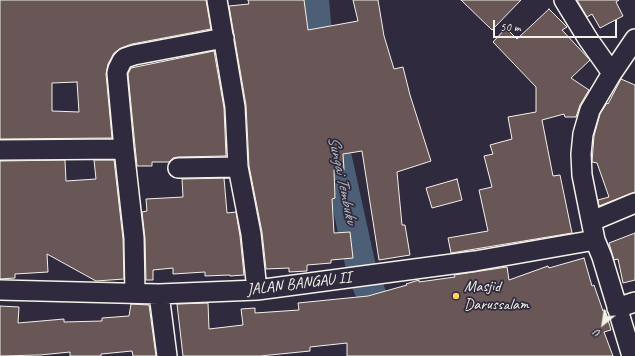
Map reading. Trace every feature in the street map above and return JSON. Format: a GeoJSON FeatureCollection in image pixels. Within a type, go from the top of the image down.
{"type":"FeatureCollection","features":[{"type":"Feature","properties":{"kind":"street"},"geometry":{"type":"LineString","coordinates":[[217,0],[235,106],[238,167],[251,234],[257,290]]}},
{"type":"Feature","properties":{"kind":"street"},"geometry":{"type":"LineString","coordinates":[[564,0],[588,39],[612,73]]}},
{"type":"Feature","properties":{"kind":"street"},"geometry":{"type":"LineString","coordinates":[[135,293],[134,238],[124,149],[117,73],[118,69],[125,58],[134,55],[224,38]]}},
{"type":"Feature","properties":{"kind":"street"},"geometry":{"type":"LineString","coordinates":[[632,356],[602,257],[595,240],[582,174],[581,154],[583,134],[590,110],[612,73],[635,40]]}},
{"type":"Feature","properties":{"kind":"street"},"geometry":{"type":"LineString","coordinates":[[0,150],[124,149]]}},
{"type":"Feature","properties":{"kind":"street"},"geometry":{"type":"LineString","coordinates":[[178,168],[238,167]]}},
{"type":"Feature","properties":{"kind":"street"},"geometry":{"type":"LineString","coordinates":[[592,221],[635,203]]}},
{"type":"Feature","properties":{"kind":"street","name":"JALAN BANGAU II"},"geometry":{"type":"LineString","coordinates":[[0,290],[159,294],[257,290],[475,261],[595,240]]}},
{"type":"Feature","properties":{"kind":"street"},"geometry":{"type":"LineString","coordinates":[[159,294],[167,356]]}},
{"type":"Feature","properties":{"kind":"street"},"geometry":{"type":"LineString","coordinates":[[617,308],[635,302]]}},
{"type":"Feature","properties":{"kind":"building"},"geometry":{"type":"Polygon","coordinates":[[[0,0],[206,0],[211,29],[132,44],[121,48],[114,53],[108,64],[106,74],[112,138],[0,139],[0,0]],[[77,82],[52,83],[52,111],[79,112],[77,82]]]}},
{"type":"Feature","properties":{"kind":"building"},"geometry":{"type":"Polygon","coordinates":[[[248,0],[304,0],[308,30],[358,21],[353,0],[378,0],[384,36],[394,69],[403,67],[410,95],[431,161],[397,172],[402,225],[405,225],[410,255],[379,260],[362,151],[343,154],[344,170],[334,170],[335,198],[332,199],[334,233],[350,232],[353,258],[331,260],[331,263],[307,265],[307,271],[289,272],[289,268],[266,269],[262,232],[249,166],[246,105],[229,6],[249,4],[248,0]]]}},
{"type":"Feature","properties":{"kind":"building"},"geometry":{"type":"Polygon","coordinates":[[[461,0],[521,0],[492,30],[461,0]]]}},
{"type":"Feature","properties":{"kind":"building"},"geometry":{"type":"Polygon","coordinates":[[[577,0],[619,0],[616,2],[623,16],[600,28],[592,14],[587,17],[577,0]]]}},
{"type":"Feature","properties":{"kind":"building"},"geometry":{"type":"Polygon","coordinates":[[[549,9],[567,27],[562,30],[590,60],[571,78],[589,90],[580,105],[576,117],[565,117],[564,114],[542,120],[553,176],[560,175],[572,233],[451,253],[448,238],[488,231],[479,190],[492,187],[484,156],[493,154],[490,145],[512,139],[508,117],[536,112],[536,87],[493,42],[506,28],[517,39],[549,9]]]}},
{"type":"Feature","properties":{"kind":"building"},"geometry":{"type":"Polygon","coordinates":[[[214,51],[224,108],[226,156],[178,157],[173,158],[169,162],[152,162],[152,166],[137,166],[128,74],[131,68],[214,51]]]}},
{"type":"Feature","properties":{"kind":"building"},"geometry":{"type":"Polygon","coordinates":[[[621,79],[635,85],[635,192],[599,206],[598,200],[609,197],[597,163],[592,162],[594,136],[600,114],[607,103],[608,104],[621,79]]]}},
{"type":"Feature","properties":{"kind":"building"},"geometry":{"type":"Polygon","coordinates":[[[65,160],[66,181],[96,179],[94,160],[114,160],[123,239],[124,279],[96,281],[47,254],[48,272],[15,274],[15,278],[0,279],[0,161],[65,160]]]}},
{"type":"Feature","properties":{"kind":"building"},"geometry":{"type":"Polygon","coordinates":[[[224,178],[227,213],[236,212],[244,275],[205,276],[205,272],[173,274],[173,268],[153,270],[153,280],[146,280],[145,238],[142,212],[147,211],[146,199],[183,197],[182,179],[224,178]]]}},
{"type":"Feature","properties":{"kind":"building"},"geometry":{"type":"Polygon","coordinates":[[[457,179],[462,200],[432,208],[426,188],[457,179]]]}},
{"type":"Feature","properties":{"kind":"building"},"geometry":{"type":"Polygon","coordinates":[[[635,233],[635,280],[623,283],[618,259],[614,260],[609,243],[635,233]]]}},
{"type":"Feature","properties":{"kind":"building"},"geometry":{"type":"Polygon","coordinates":[[[584,258],[592,286],[594,285],[603,311],[605,310],[611,330],[604,332],[613,356],[347,356],[347,343],[310,347],[310,351],[260,356],[183,356],[177,304],[208,303],[209,329],[243,325],[241,309],[255,308],[255,313],[299,310],[298,303],[368,296],[419,280],[419,282],[455,277],[454,275],[507,267],[509,280],[548,266],[549,268],[584,258]]]}},
{"type":"Feature","properties":{"kind":"building"},"geometry":{"type":"Polygon","coordinates":[[[131,304],[149,305],[156,356],[133,356],[132,351],[101,354],[101,356],[70,356],[70,352],[40,355],[0,356],[0,306],[19,307],[18,323],[64,319],[64,322],[102,321],[102,318],[129,316],[131,304]]]}},
{"type":"Feature","properties":{"kind":"waterway","name":"Sungai Tembuku"},"geometry":{"type":"LineString","coordinates":[[314,0],[320,70]]}},
{"type":"Feature","properties":{"kind":"waterway","name":"Sungai Tembuku"},"geometry":{"type":"LineString","coordinates":[[331,131],[362,272],[376,306],[386,356]]}},
{"type":"Feature","properties":{"kind":"place","name":"Masjid Darussalam"},"geometry":{"type":"Point","coordinates":[456,296]}}]}
